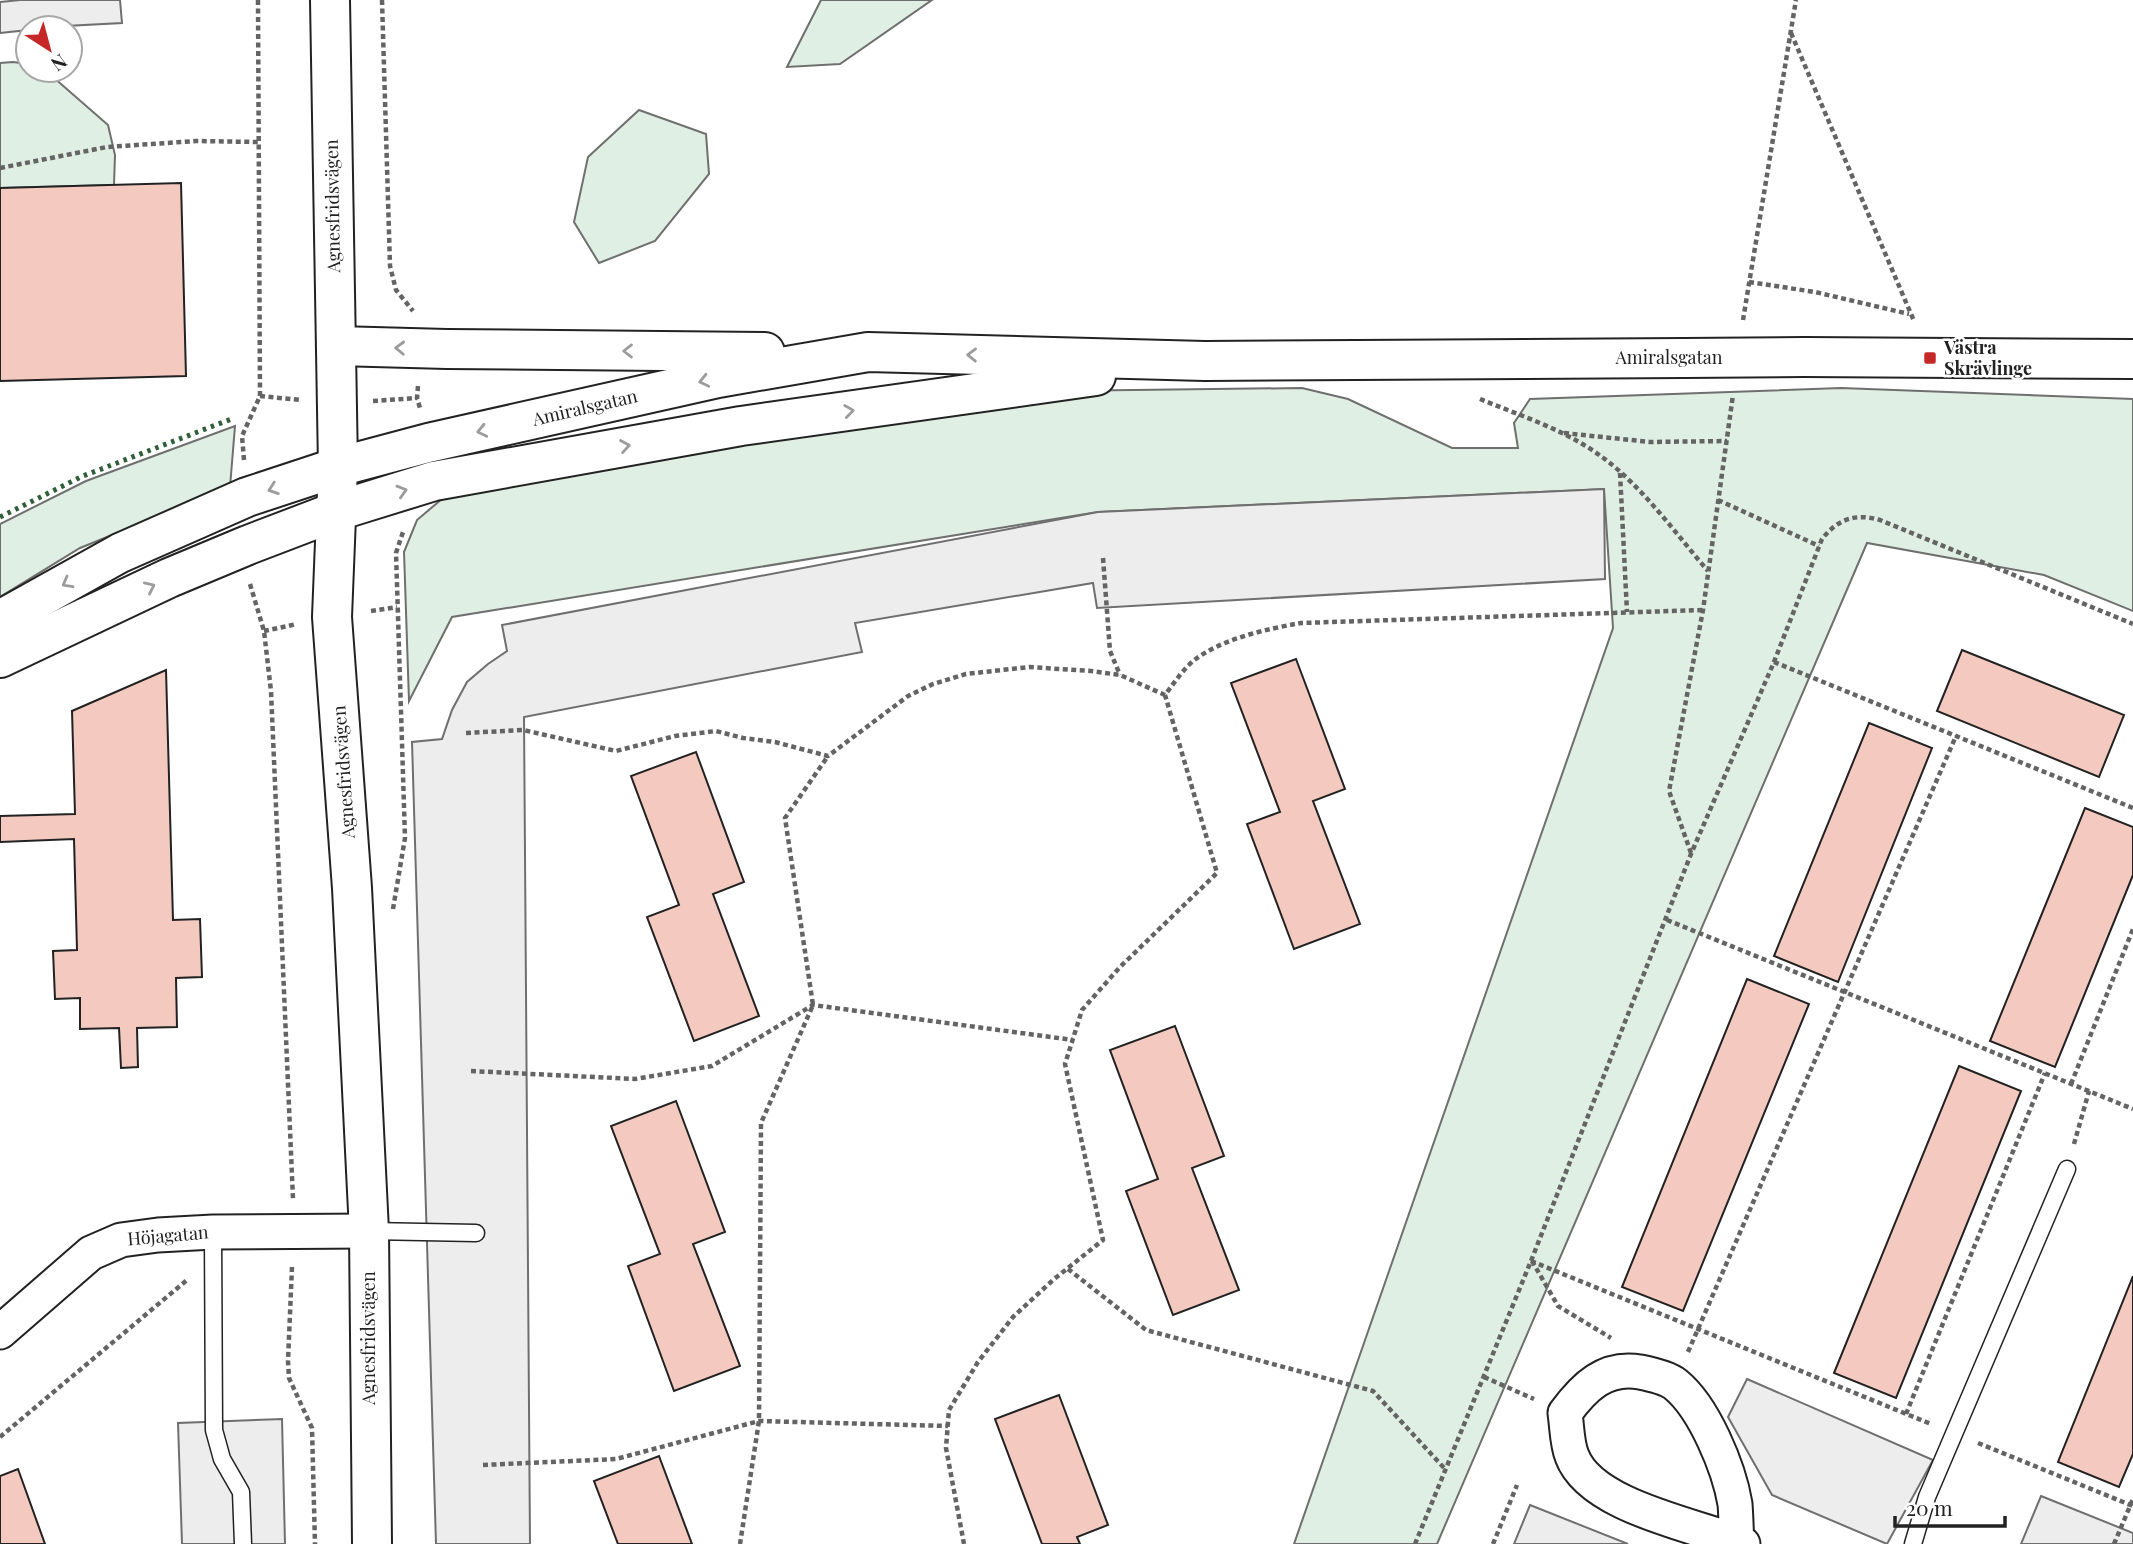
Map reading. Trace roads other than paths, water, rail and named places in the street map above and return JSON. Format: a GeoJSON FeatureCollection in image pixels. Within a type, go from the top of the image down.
{"type":"FeatureCollection","features":[{"type":"Feature","properties":{"kind":"main road","name":"Agnesfridsvägen"},"geometry":{"type":"LineString","coordinates":[[330,0],[338,467],[332,617],[352,888],[369,1231],[372,1544]]}},
{"type":"Feature","properties":{"kind":"main road"},"geometry":{"type":"LineString","coordinates":[[337,346],[868,352]]}},
{"type":"Feature","properties":{"kind":"main road","name":"Amiralsgatan"},"geometry":{"type":"LineString","coordinates":[[0,620],[120,553],[247,498],[338,467],[428,443],[718,378],[868,352],[1205,361],[1804,357],[2133,359]]}},
{"type":"Feature","properties":{"kind":"main road","name":"Amiralsgatan"},"geometry":{"type":"LineString","coordinates":[[0,659],[169,578],[248,545],[337,511],[434,481],[741,426],[1205,361]]}},
{"type":"Feature","properties":{"kind":"street","name":"Höjagatan"},"geometry":{"type":"LineString","coordinates":[[0,1332],[91,1253],[121,1240],[213,1232],[369,1231]]}},
{"type":"Feature","properties":{"kind":"street"},"geometry":{"type":"LineString","coordinates":[[1626,1370],[1674,1383],[1703,1421],[1721,1458],[1734,1503],[1740,1543],[1615,1499],[1586,1477],[1572,1457],[1565,1413],[1581,1391],[1605,1376],[1626,1370]]}},
{"type":"Feature","properties":{"kind":"lane"},"geometry":{"type":"LineString","coordinates":[[1913,1544],[1927,1497],[2067,1169]]}},
{"type":"Feature","properties":{"kind":"lane"},"geometry":{"type":"LineString","coordinates":[[369,1231],[476,1233]]}},
{"type":"Feature","properties":{"kind":"lane"},"geometry":{"type":"LineString","coordinates":[[213,1232],[214,1430],[222,1459],[241,1492],[243,1544]]}},
{"type":"Feature","properties":{"kind":"place","name":"Västra Skrävlinge"},"geometry":{"type":"Point","coordinates":[1930,358]}}]}
